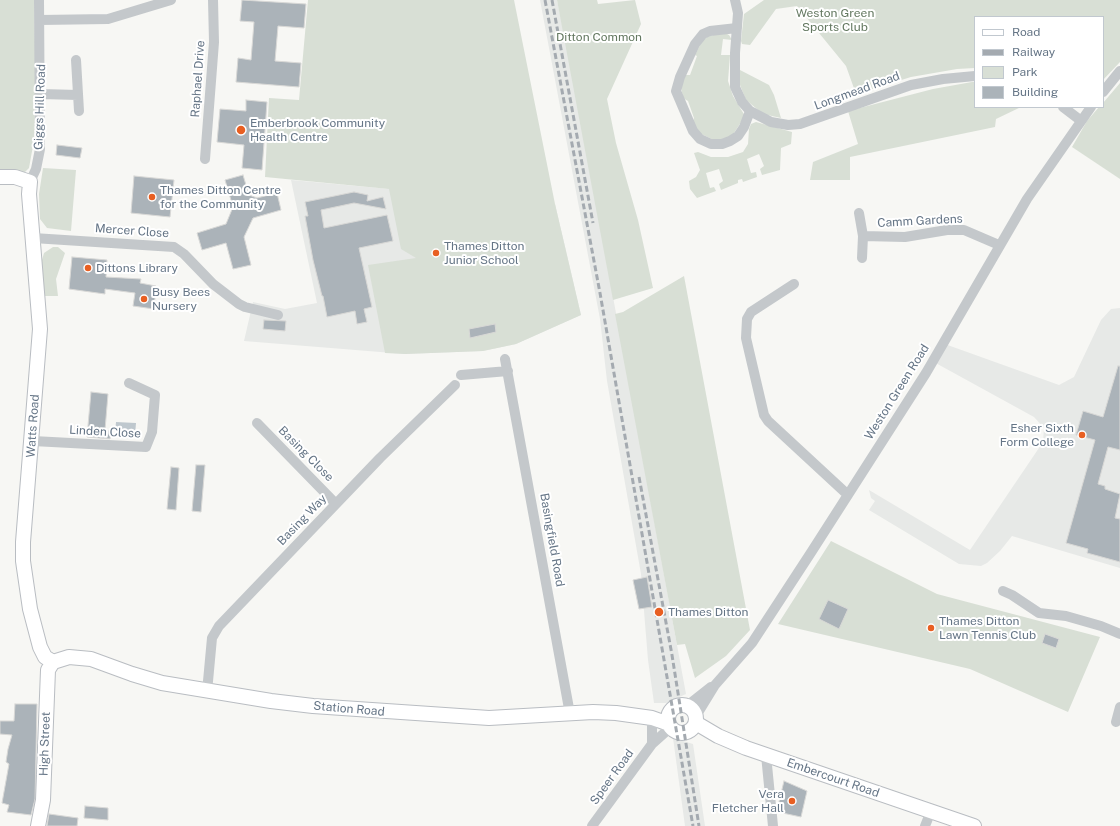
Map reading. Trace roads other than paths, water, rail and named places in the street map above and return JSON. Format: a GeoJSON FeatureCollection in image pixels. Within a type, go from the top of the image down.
{"type":"FeatureCollection","features":[{"type":"Feature","properties":{"kind":"main road"},"geometry":{"type":"LineString","coordinates":[[0,177],[15,177],[30,182]]}},
{"type":"Feature","properties":{"kind":"main road","name":"Watts Road"},"geometry":{"type":"LineString","coordinates":[[30,182],[29,194],[40,325],[23,542],[24,575],[32,622],[40,647],[45,657],[53,662]]}},
{"type":"Feature","properties":{"kind":"main road","name":"Station Road"},"geometry":{"type":"LineString","coordinates":[[53,662],[69,657],[91,659],[146,679],[207,692],[307,705],[461,717],[511,718],[616,713],[670,721]]}},
{"type":"Feature","properties":{"kind":"main road","name":"High Street"},"geometry":{"type":"LineString","coordinates":[[38,826],[43,800],[48,670],[53,662]]}},
{"type":"Feature","properties":{"kind":"main road"},"geometry":{"type":"LineString","coordinates":[[679,705],[686,706],[693,710],[696,720],[690,731],[684,733],[676,732],[670,721],[679,705]]}},
{"type":"Feature","properties":{"kind":"main road","name":"Embercourt Road"},"geometry":{"type":"LineString","coordinates":[[696,720],[718,736],[766,755],[974,826]]}},
{"type":"Feature","properties":{"kind":"street","name":"Giggs Hill Road"},"geometry":{"type":"LineString","coordinates":[[30,182],[36,169],[40,149],[40,0]]}},
{"type":"Feature","properties":{"kind":"street"},"geometry":{"type":"LineString","coordinates":[[40,20],[108,18],[171,0]]}},
{"type":"Feature","properties":{"kind":"street","name":"Raphael Drive"},"geometry":{"type":"LineString","coordinates":[[205,159],[214,42],[213,0]]}},
{"type":"Feature","properties":{"kind":"street"},"geometry":{"type":"LineString","coordinates":[[735,0],[738,13],[737,28],[735,53],[735,87],[742,102],[750,111],[744,127],[738,136],[722,144],[711,144],[700,139],[693,131],[676,91],[683,70],[695,44],[703,34],[710,31],[737,28]]}},
{"type":"Feature","properties":{"kind":"street"},"geometry":{"type":"LineString","coordinates":[[76,60],[80,112]]}},
{"type":"Feature","properties":{"kind":"street"},"geometry":{"type":"LineString","coordinates":[[1104,91],[1120,71]]}},
{"type":"Feature","properties":{"kind":"street","name":"Longmead Road"},"geometry":{"type":"LineString","coordinates":[[750,111],[779,124],[800,124],[911,85],[943,79],[974,76]]}},
{"type":"Feature","properties":{"kind":"street"},"geometry":{"type":"LineString","coordinates":[[41,94],[78,95]]}},
{"type":"Feature","properties":{"kind":"street"},"geometry":{"type":"LineString","coordinates":[[1064,108],[1080,120]]}},
{"type":"Feature","properties":{"kind":"street","name":"Weston Green Road"},"geometry":{"type":"LineString","coordinates":[[686,706],[715,685],[752,643],[926,373],[1027,199],[1080,120],[1090,108]]}},
{"type":"Feature","properties":{"kind":"street","name":"Camm Gardens"},"geometry":{"type":"LineString","coordinates":[[859,212],[863,236],[862,258]]}},
{"type":"Feature","properties":{"kind":"street","name":"Camm Gardens"},"geometry":{"type":"LineString","coordinates":[[863,236],[905,237],[947,230],[964,230],[999,245]]}},
{"type":"Feature","properties":{"kind":"street","name":"Mercer Close"},"geometry":{"type":"LineString","coordinates":[[33,238],[174,247],[184,254],[213,284],[238,304],[278,315]]}},
{"type":"Feature","properties":{"kind":"street"},"geometry":{"type":"LineString","coordinates":[[794,284],[750,312],[746,319],[746,338],[764,415],[768,421],[848,495]]}},
{"type":"Feature","properties":{"kind":"street","name":"Basingfield Road"},"geometry":{"type":"LineString","coordinates":[[505,359],[570,714]]}},
{"type":"Feature","properties":{"kind":"street"},"geometry":{"type":"LineString","coordinates":[[461,375],[508,371]]}},
{"type":"Feature","properties":{"kind":"street","name":"Linden Close"},"geometry":{"type":"LineString","coordinates":[[32,441],[146,447],[152,432],[155,395],[129,384]]}},
{"type":"Feature","properties":{"kind":"street","name":"Basing Way"},"geometry":{"type":"LineString","coordinates":[[207,692],[214,631],[336,504],[455,385]]}},
{"type":"Feature","properties":{"kind":"street","name":"Basing Close"},"geometry":{"type":"LineString","coordinates":[[257,423],[336,504]]}},
{"type":"Feature","properties":{"kind":"street"},"geometry":{"type":"LineString","coordinates":[[1003,591],[1012,595],[1039,613],[1066,616],[1101,626],[1120,634]]}},
{"type":"Feature","properties":{"kind":"street","name":"Weston Green Road"},"geometry":{"type":"LineString","coordinates":[[696,720],[715,685]]}},
{"type":"Feature","properties":{"kind":"street"},"geometry":{"type":"LineString","coordinates":[[1116,722],[1120,707]]}},
{"type":"Feature","properties":{"kind":"street"},"geometry":{"type":"LineString","coordinates":[[652,718],[652,744]]}},
{"type":"Feature","properties":{"kind":"street","name":"Speer Road"},"geometry":{"type":"LineString","coordinates":[[592,826],[670,721]]}},
{"type":"Feature","properties":{"kind":"street"},"geometry":{"type":"LineString","coordinates":[[766,755],[773,826]]}},
{"type":"Feature","properties":{"kind":"street"},"geometry":{"type":"LineString","coordinates":[[925,826],[931,811]]}},
{"type":"Feature","properties":{"kind":"railway"},"geometry":{"type":"LineString","coordinates":[[545,0],[600,293],[693,826]]}},
{"type":"Feature","properties":{"kind":"railway"},"geometry":{"type":"LineString","coordinates":[[552,0],[593,223]]}},
{"type":"Feature","properties":{"kind":"railway"},"geometry":{"type":"LineString","coordinates":[[639,477],[672,655],[699,826]]}},
{"type":"Feature","properties":{"kind":"place","name":"Emberbrook Community Health Centre"},"geometry":{"type":"Point","coordinates":[241,130]}},
{"type":"Feature","properties":{"kind":"place","name":"Thames Ditton Centre for the Community"},"geometry":{"type":"Point","coordinates":[152,197]}},
{"type":"Feature","properties":{"kind":"place","name":"Thames Ditton Junior School"},"geometry":{"type":"Point","coordinates":[436,253]}},
{"type":"Feature","properties":{"kind":"place","name":"Dittons Library"},"geometry":{"type":"Point","coordinates":[88,268]}},
{"type":"Feature","properties":{"kind":"place","name":"Busy Bees Nursery"},"geometry":{"type":"Point","coordinates":[144,299]}},
{"type":"Feature","properties":{"kind":"place","name":"Esher Sixth Form College"},"geometry":{"type":"Point","coordinates":[1082,435]}},
{"type":"Feature","properties":{"kind":"place","name":"Thames Ditton"},"geometry":{"type":"Point","coordinates":[659,612]}},
{"type":"Feature","properties":{"kind":"place","name":"Thames Ditton Lawn Tennis Club"},"geometry":{"type":"Point","coordinates":[931,628]}},
{"type":"Feature","properties":{"kind":"place","name":"Vera Fletcher Hall"},"geometry":{"type":"Point","coordinates":[792,801]}},
{"type":"Feature","properties":{"kind":"park label","name":"Weston Green Sports Club"},"geometry":{"type":"Point","coordinates":[835,20]}},
{"type":"Feature","properties":{"kind":"park label","name":"Ditton Common"},"geometry":{"type":"Point","coordinates":[599,37]}}]}
